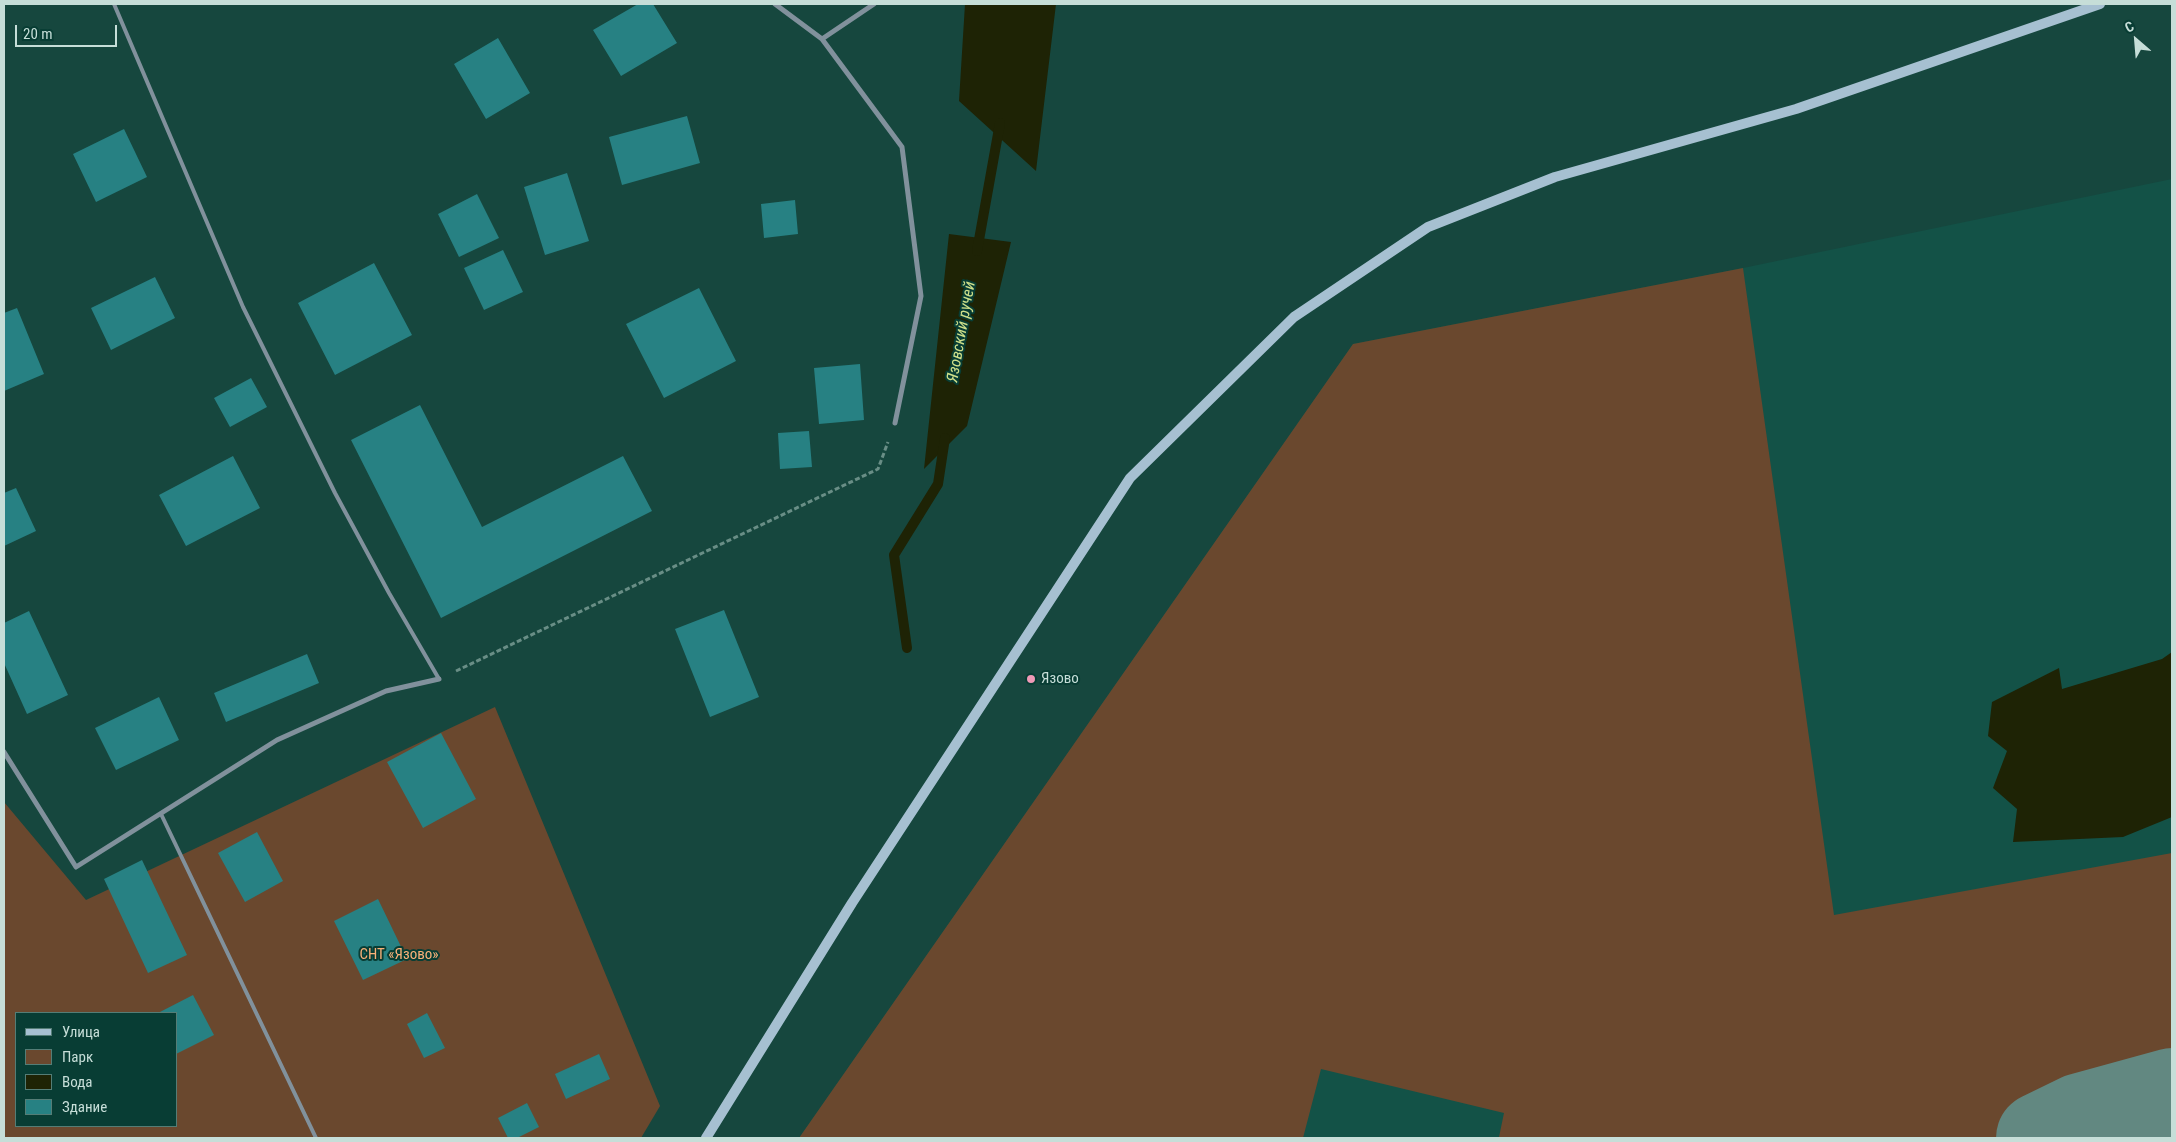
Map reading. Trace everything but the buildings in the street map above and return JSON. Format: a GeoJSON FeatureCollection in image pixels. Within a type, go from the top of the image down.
{"type":"FeatureCollection","features":[{"type":"Feature","properties":{"kind":"main road"},"geometry":{"type":"LineString","coordinates":[[706,1138],[852,903],[1130,478],[1294,317],[1428,226],[1555,177],[1796,109],[2098,4]]}},
{"type":"Feature","properties":{"kind":"street"},"geometry":{"type":"LineString","coordinates":[[775,4],[822,39],[902,147],[921,296],[895,422]]}},
{"type":"Feature","properties":{"kind":"street"},"geometry":{"type":"LineString","coordinates":[[822,39],[874,4]]}},
{"type":"Feature","properties":{"kind":"street"},"geometry":{"type":"LineString","coordinates":[[4,752],[76,867],[277,740],[386,691],[439,679]]}},
{"type":"Feature","properties":{"kind":"lane"},"geometry":{"type":"LineString","coordinates":[[114,4],[243,307],[335,493],[389,594],[439,679]]}},
{"type":"Feature","properties":{"kind":"lane"},"geometry":{"type":"LineString","coordinates":[[160,814],[316,1138]]}},
{"type":"Feature","properties":{"kind":"path"},"geometry":{"type":"LineString","coordinates":[[439,679],[878,469],[895,422]]}},
{"type":"Feature","properties":{"kind":"shaded area"},"geometry":{"type":"Polygon","coordinates":[[[2172,179],[2172,1138],[799,1138],[1353,344],[1743,268],[2172,179]]]}},
{"type":"Feature","properties":{"kind":"green space"},"geometry":{"type":"Polygon","coordinates":[[[1743,268],[1834,915],[2172,853],[2172,1076],[2088,1087],[2021,1138],[1502,1138],[1499,1137],[1504,1113],[1321,1069],[1303,1138],[799,1138],[1353,344],[1743,268]]]}},
{"type":"Feature","properties":{"kind":"green space","name":"СНТ «Язово»"},"geometry":{"type":"Polygon","coordinates":[[[495,707],[660,1106],[641,1138],[4,1138],[4,802],[86,900],[495,707]]]}},
{"type":"Feature","properties":{"kind":"water"},"geometry":{"type":"Polygon","coordinates":[[[965,4],[1056,4],[1036,171],[959,101],[965,4]]]}},
{"type":"Feature","properties":{"kind":"water"},"geometry":{"type":"Polygon","coordinates":[[[949,234],[1011,242],[967,426],[924,469],[949,234]]]}},
{"type":"Feature","properties":{"kind":"water"},"geometry":{"type":"Polygon","coordinates":[[[2172,652],[2172,817],[2123,837],[2013,842],[2017,809],[1993,788],[2007,751],[1988,736],[1992,702],[2059,668],[2062,689],[2162,659],[2172,652]]]}},
{"type":"Feature","properties":{"kind":"waterway","name":"Язовский ручей"},"geometry":{"type":"LineString","coordinates":[[977,251],[1000,123]]}},
{"type":"Feature","properties":{"kind":"waterway","name":"Язовский ручей"},"geometry":{"type":"LineString","coordinates":[[907,648],[894,555],[938,484],[945,438]]}},
{"type":"Feature","properties":{"kind":"taxiway"},"geometry":{"type":"LineString","coordinates":[[2042,1138],[2081,1119],[2172,1094]]}},
{"type":"Feature","properties":{"kind":"place","name":"Язово"},"geometry":{"type":"Point","coordinates":[1031,679]}}]}
